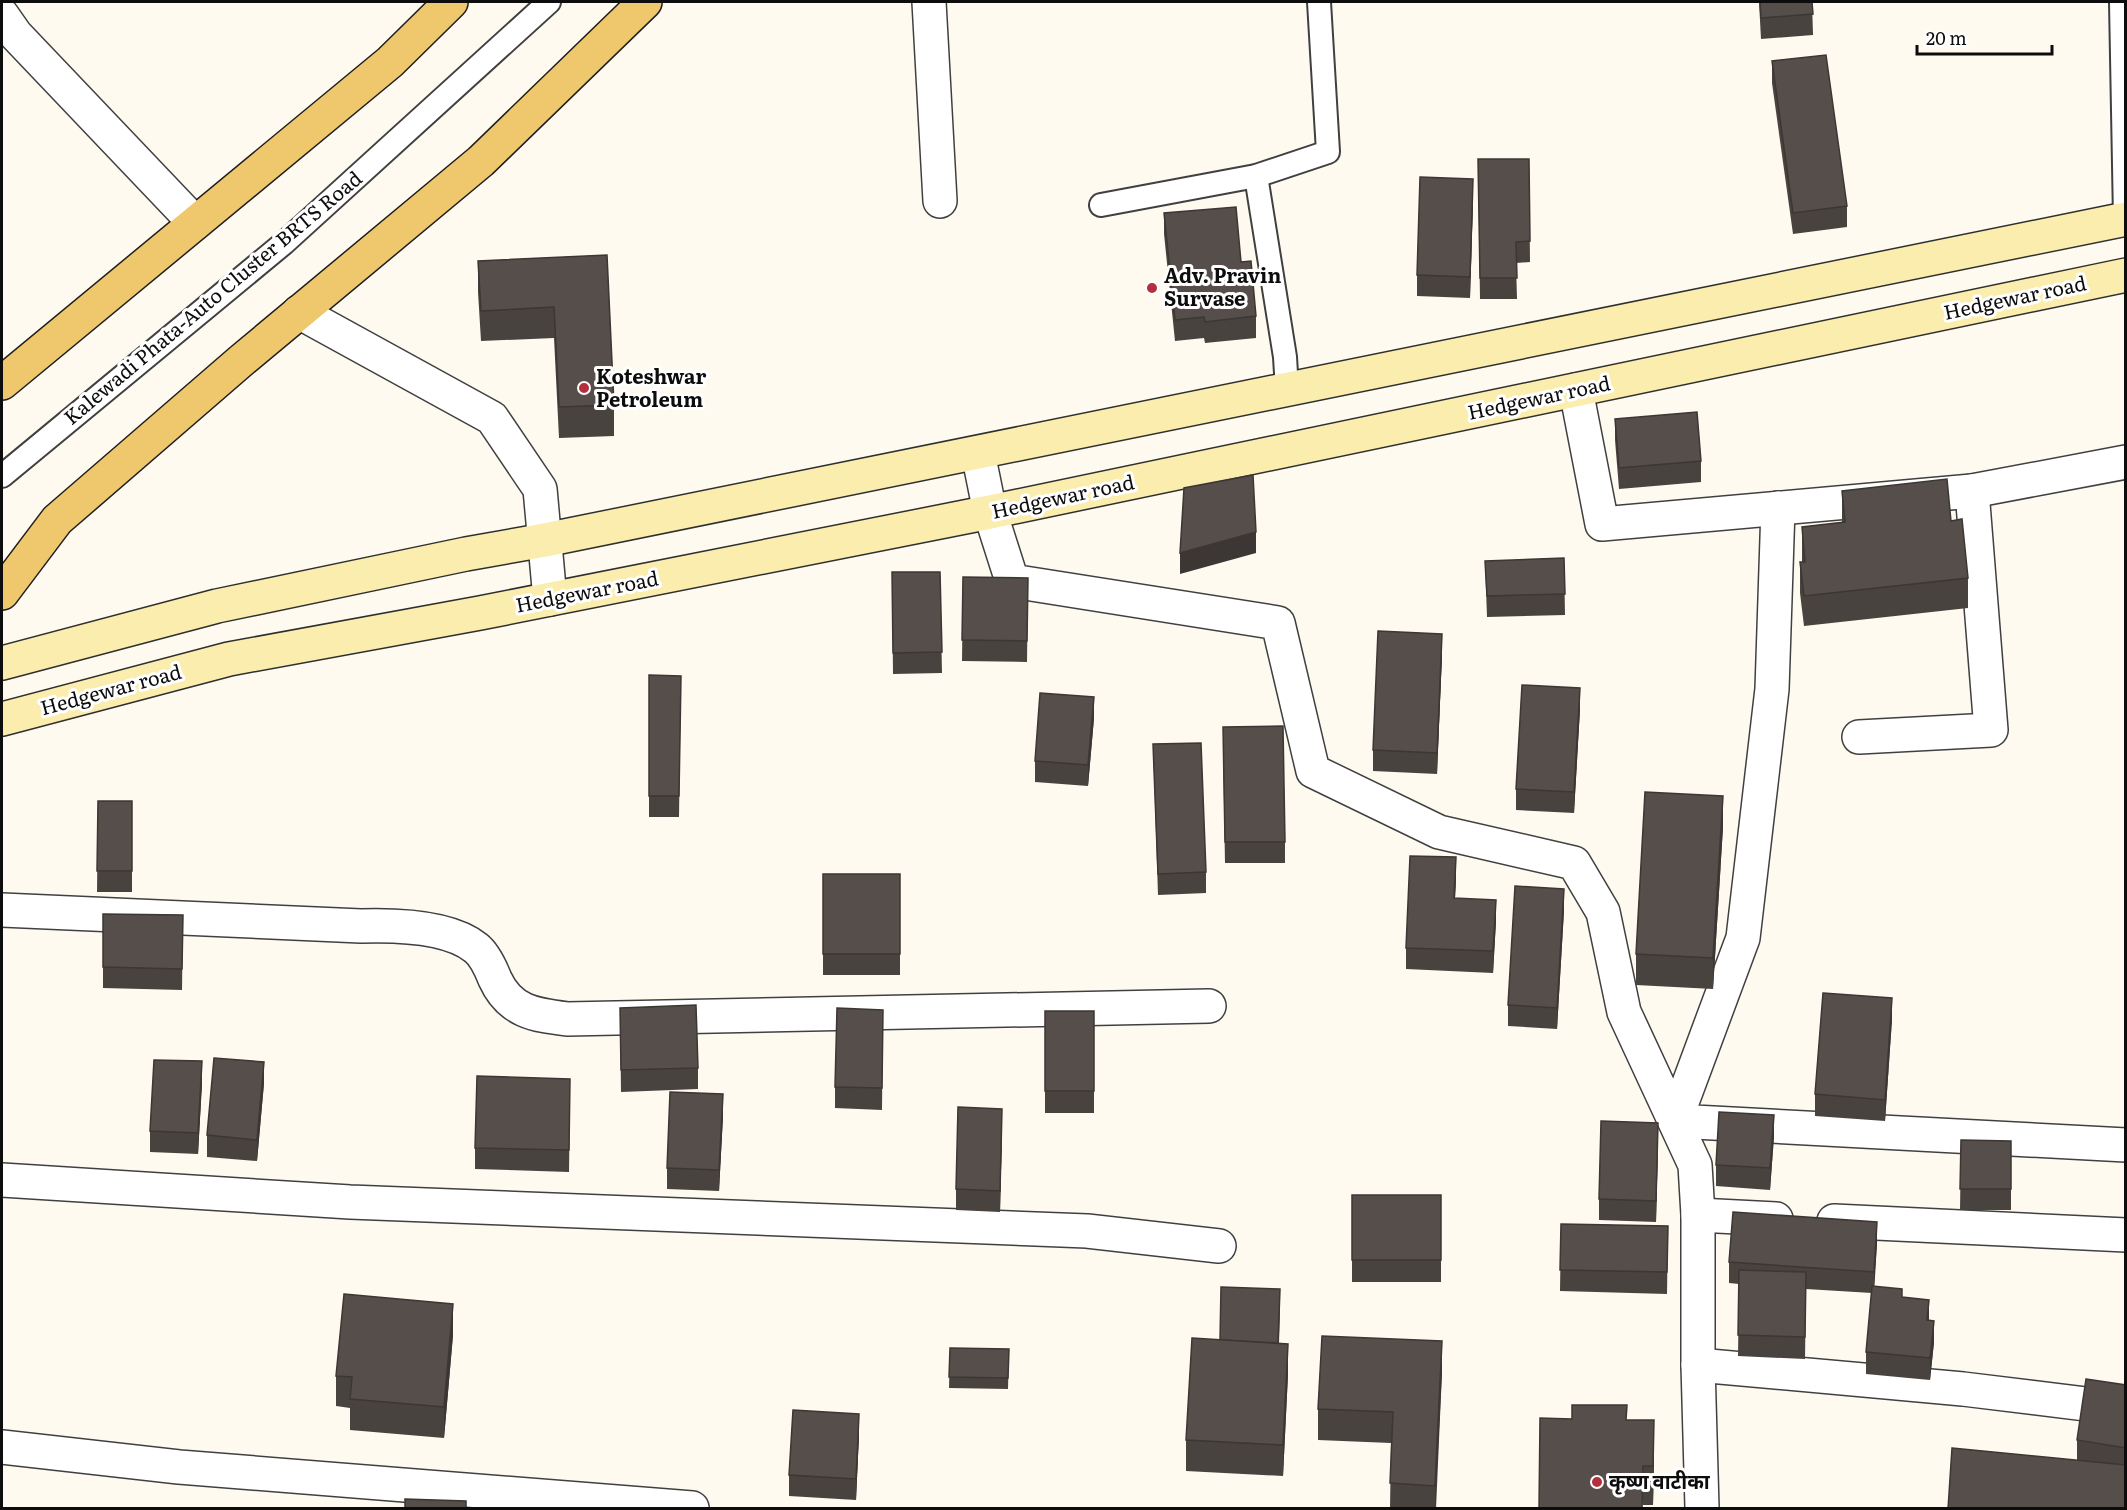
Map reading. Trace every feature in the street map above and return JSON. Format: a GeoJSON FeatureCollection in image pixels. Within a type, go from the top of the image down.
{"type":"FeatureCollection","features":[{"type":"Feature","properties":{"kind":"main road"},"geometry":{"type":"LineString","coordinates":[[2,383],[390,62],[451,2]]}},
{"type":"Feature","properties":{"kind":"main road"},"geometry":{"type":"LineString","coordinates":[[2,593],[57,520],[299,312],[481,161],[645,2]]}},
{"type":"Feature","properties":{"kind":"main road"},"geometry":{"type":"LineString","coordinates":[[2,663],[217,606],[465,554],[978,453],[2125,219]]}},
{"type":"Feature","properties":{"kind":"main road","name":"Hedgewar road"},"geometry":{"type":"LineString","coordinates":[[2,719],[230,658],[550,599],[990,512],[2126,275]]}},
{"type":"Feature","properties":{"kind":"street"},"geometry":{"type":"LineString","coordinates":[[929,2],[940,201]]}},
{"type":"Feature","properties":{"kind":"street"},"geometry":{"type":"LineString","coordinates":[[2,15],[16,35],[195,223]]}},
{"type":"Feature","properties":{"kind":"street"},"geometry":{"type":"LineString","coordinates":[[299,312],[492,418],[540,489],[550,599]]}},
{"type":"Feature","properties":{"kind":"street"},"geometry":{"type":"LineString","coordinates":[[1576,390],[1602,524],[1972,491],[2126,462]]}},
{"type":"Feature","properties":{"kind":"street"},"geometry":{"type":"LineString","coordinates":[[978,453],[990,512],[1012,581],[1278,623],[1313,771],[1439,832],[1574,863],[1603,912],[1624,1012],[1695,1165],[1698,1215],[1698,1365],[1702,1509]]}},
{"type":"Feature","properties":{"kind":"street"},"geometry":{"type":"LineString","coordinates":[[1859,737],[1991,730],[1972,491]]}},
{"type":"Feature","properties":{"kind":"street"},"geometry":{"type":"LineString","coordinates":[[1675,1122],[1743,938],[1772,689],[1778,508]]}},
{"type":"Feature","properties":{"kind":"street"},"geometry":{"type":"LineString","coordinates":[[2,910],[361,926],[402,925],[457,938],[467,943],[477,949],[500,989],[518,1009],[540,1016],[567,1019],[1209,1006]]}},
{"type":"Feature","properties":{"kind":"street"},"geometry":{"type":"LineString","coordinates":[[1675,1122],[2126,1145]]}},
{"type":"Feature","properties":{"kind":"street"},"geometry":{"type":"LineString","coordinates":[[2,1180],[350,1202],[1087,1232],[1219,1246]]}},
{"type":"Feature","properties":{"kind":"street"},"geometry":{"type":"LineString","coordinates":[[1698,1215],[2126,1235]]}},
{"type":"Feature","properties":{"kind":"street"},"geometry":{"type":"LineString","coordinates":[[1698,1365],[1963,1389],[2126,1409]]}},
{"type":"Feature","properties":{"kind":"street"},"geometry":{"type":"LineString","coordinates":[[2,1447],[179,1467],[692,1509]]}},
{"type":"Feature","properties":{"kind":"lane","name":"Kalewadi Phata-Auto Cluster BRTS Road"},"geometry":{"type":"LineString","coordinates":[[4,472],[284,243],[549,2]]}},
{"type":"Feature","properties":{"kind":"lane"},"geometry":{"type":"LineString","coordinates":[[1101,205],[1256,176],[1328,152],[1319,2]]}},
{"type":"Feature","properties":{"kind":"lane"},"geometry":{"type":"LineString","coordinates":[[2121,2],[2125,219]]}},
{"type":"Feature","properties":{"kind":"lane"},"geometry":{"type":"LineString","coordinates":[[1256,176],[1285,357],[1287,390]]}},
{"type":"Feature","properties":{"kind":"building"},"geometry":{"type":"Polygon","coordinates":[[[1760,2],[1812,2],[1813,14],[1761,18],[1760,2]]]}},
{"type":"Feature","properties":{"kind":"building"},"geometry":{"type":"Polygon","coordinates":[[[1826,55],[1847,206],[1793,213],[1772,61],[1826,55]]]}},
{"type":"Feature","properties":{"kind":"building"},"geometry":{"type":"Polygon","coordinates":[[[1478,159],[1529,159],[1530,241],[1516,242],[1517,278],[1480,278],[1478,159]]]}},
{"type":"Feature","properties":{"kind":"building"},"geometry":{"type":"Polygon","coordinates":[[[1420,177],[1473,179],[1470,277],[1417,275],[1420,177]]]}},
{"type":"Feature","properties":{"kind":"building"},"geometry":{"type":"Polygon","coordinates":[[[1236,207],[1241,262],[1251,261],[1256,316],[1205,322],[1204,317],[1175,320],[1164,213],[1236,207]]]}},
{"type":"Feature","properties":{"kind":"building","name":"Koteshwar Petroleum"},"geometry":{"type":"Polygon","coordinates":[[[607,255],[614,405],[559,407],[554,307],[481,311],[478,261],[607,255]]]}},
{"type":"Feature","properties":{"kind":"building"},"geometry":{"type":"Polygon","coordinates":[[[1697,412],[1701,461],[1619,468],[1615,419],[1697,412]]]}},
{"type":"Feature","properties":{"kind":"building"},"geometry":{"type":"Polygon","coordinates":[[[1253,475],[1256,532],[1180,553],[1184,488],[1253,475]]]}},
{"type":"Feature","properties":{"kind":"building"},"geometry":{"type":"Polygon","coordinates":[[[1947,479],[1951,521],[1962,519],[1968,578],[1804,596],[1800,562],[1805,562],[1802,527],[1845,522],[1842,491],[1947,479]]]}},
{"type":"Feature","properties":{"kind":"building"},"geometry":{"type":"Polygon","coordinates":[[[1564,558],[1565,594],[1487,596],[1485,561],[1564,558]]]}},
{"type":"Feature","properties":{"kind":"building"},"geometry":{"type":"Polygon","coordinates":[[[892,572],[940,572],[942,652],[893,653],[892,572]]]}},
{"type":"Feature","properties":{"kind":"building"},"geometry":{"type":"Polygon","coordinates":[[[963,577],[1028,578],[1027,641],[962,640],[963,577]]]}},
{"type":"Feature","properties":{"kind":"building"},"geometry":{"type":"Polygon","coordinates":[[[1378,631],[1442,634],[1437,753],[1373,750],[1378,631]]]}},
{"type":"Feature","properties":{"kind":"building"},"geometry":{"type":"Polygon","coordinates":[[[649,675],[681,676],[679,796],[649,796],[649,675]]]}},
{"type":"Feature","properties":{"kind":"building"},"geometry":{"type":"Polygon","coordinates":[[[1522,685],[1580,688],[1574,792],[1516,789],[1522,685]]]}},
{"type":"Feature","properties":{"kind":"building"},"geometry":{"type":"Polygon","coordinates":[[[1040,693],[1094,697],[1088,765],[1035,761],[1040,693]]]}},
{"type":"Feature","properties":{"kind":"building"},"geometry":{"type":"Polygon","coordinates":[[[1283,726],[1285,842],[1225,842],[1223,727],[1283,726]]]}},
{"type":"Feature","properties":{"kind":"building"},"geometry":{"type":"Polygon","coordinates":[[[1201,743],[1206,872],[1158,874],[1153,744],[1201,743]]]}},
{"type":"Feature","properties":{"kind":"building"},"geometry":{"type":"Polygon","coordinates":[[[1645,792],[1723,796],[1713,958],[1636,954],[1645,792]]]}},
{"type":"Feature","properties":{"kind":"building"},"geometry":{"type":"Polygon","coordinates":[[[98,801],[132,801],[132,871],[97,871],[98,801]]]}},
{"type":"Feature","properties":{"kind":"building"},"geometry":{"type":"Polygon","coordinates":[[[1410,856],[1456,857],[1454,898],[1496,900],[1493,951],[1406,948],[1410,856]]]}},
{"type":"Feature","properties":{"kind":"building"},"geometry":{"type":"Polygon","coordinates":[[[823,874],[900,874],[900,954],[823,954],[823,874]]]}},
{"type":"Feature","properties":{"kind":"building"},"geometry":{"type":"Polygon","coordinates":[[[1515,886],[1564,889],[1557,1008],[1508,1005],[1515,886]]]}},
{"type":"Feature","properties":{"kind":"building"},"geometry":{"type":"Polygon","coordinates":[[[103,914],[183,915],[182,969],[103,967],[103,914]]]}},
{"type":"Feature","properties":{"kind":"building"},"geometry":{"type":"Polygon","coordinates":[[[1823,993],[1892,998],[1885,1100],[1815,1094],[1823,993]]]}},
{"type":"Feature","properties":{"kind":"building"},"geometry":{"type":"Polygon","coordinates":[[[696,1005],[698,1068],[621,1070],[620,1008],[696,1005]]]}},
{"type":"Feature","properties":{"kind":"building"},"geometry":{"type":"Polygon","coordinates":[[[837,1008],[883,1010],[882,1088],[835,1087],[837,1008]]]}},
{"type":"Feature","properties":{"kind":"building"},"geometry":{"type":"Polygon","coordinates":[[[1045,1011],[1094,1011],[1094,1091],[1045,1091],[1045,1011]]]}},
{"type":"Feature","properties":{"kind":"building"},"geometry":{"type":"Polygon","coordinates":[[[214,1058],[264,1062],[257,1140],[207,1135],[214,1058]]]}},
{"type":"Feature","properties":{"kind":"building"},"geometry":{"type":"Polygon","coordinates":[[[154,1060],[202,1061],[198,1133],[150,1131],[154,1060]]]}},
{"type":"Feature","properties":{"kind":"building"},"geometry":{"type":"Polygon","coordinates":[[[477,1076],[570,1079],[569,1150],[475,1148],[477,1076]]]}},
{"type":"Feature","properties":{"kind":"building"},"geometry":{"type":"Polygon","coordinates":[[[670,1092],[723,1094],[719,1170],[667,1168],[670,1092]]]}},
{"type":"Feature","properties":{"kind":"building"},"geometry":{"type":"Polygon","coordinates":[[[958,1107],[1002,1109],[1000,1191],[956,1189],[958,1107]]]}},
{"type":"Feature","properties":{"kind":"building"},"geometry":{"type":"Polygon","coordinates":[[[1719,1112],[1774,1115],[1770,1168],[1716,1165],[1719,1112]]]}},
{"type":"Feature","properties":{"kind":"building"},"geometry":{"type":"Polygon","coordinates":[[[1601,1121],[1658,1123],[1656,1201],[1599,1199],[1601,1121]]]}},
{"type":"Feature","properties":{"kind":"building"},"geometry":{"type":"Polygon","coordinates":[[[1961,1140],[2011,1141],[2011,1189],[1960,1189],[1961,1140]]]}},
{"type":"Feature","properties":{"kind":"building"},"geometry":{"type":"Polygon","coordinates":[[[1352,1195],[1441,1195],[1441,1260],[1352,1260],[1352,1195]]]}},
{"type":"Feature","properties":{"kind":"building"},"geometry":{"type":"Polygon","coordinates":[[[1733,1212],[1877,1222],[1874,1272],[1729,1262],[1733,1212]]]}},
{"type":"Feature","properties":{"kind":"building"},"geometry":{"type":"Polygon","coordinates":[[[1561,1224],[1668,1226],[1667,1272],[1560,1270],[1561,1224]]]}},
{"type":"Feature","properties":{"kind":"building"},"geometry":{"type":"Polygon","coordinates":[[[1739,1270],[1806,1272],[1805,1337],[1738,1335],[1739,1270]]]}},
{"type":"Feature","properties":{"kind":"building"},"geometry":{"type":"Polygon","coordinates":[[[1872,1286],[1902,1289],[1902,1297],[1929,1300],[1927,1320],[1934,1321],[1930,1358],[1866,1352],[1872,1286]]]}},
{"type":"Feature","properties":{"kind":"building"},"geometry":{"type":"Polygon","coordinates":[[[1221,1287],[1280,1289],[1278,1343],[1220,1340],[1221,1287]]]}},
{"type":"Feature","properties":{"kind":"building"},"geometry":{"type":"Polygon","coordinates":[[[344,1294],[453,1304],[444,1407],[350,1399],[352,1377],[336,1376],[344,1294]]]}},
{"type":"Feature","properties":{"kind":"building"},"geometry":{"type":"Polygon","coordinates":[[[1322,1336],[1442,1341],[1435,1486],[1390,1483],[1393,1412],[1318,1409],[1322,1336]]]}},
{"type":"Feature","properties":{"kind":"building"},"geometry":{"type":"Polygon","coordinates":[[[1192,1338],[1288,1344],[1283,1445],[1186,1440],[1192,1338]]]}},
{"type":"Feature","properties":{"kind":"building"},"geometry":{"type":"Polygon","coordinates":[[[950,1348],[1009,1349],[1008,1378],[949,1377],[950,1348]]]}},
{"type":"Feature","properties":{"kind":"building"},"geometry":{"type":"Polygon","coordinates":[[[2086,1379],[2126,1385],[2126,1448],[2077,1440],[2086,1379]]]}},
{"type":"Feature","properties":{"kind":"building"},"geometry":{"type":"Polygon","coordinates":[[[1572,1405],[1627,1405],[1626,1420],[1654,1420],[1653,1466],[1643,1466],[1642,1509],[1539,1509],[1540,1418],[1572,1419],[1572,1405]]]}},
{"type":"Feature","properties":{"kind":"building"},"geometry":{"type":"Polygon","coordinates":[[[793,1410],[859,1414],[856,1479],[789,1475],[793,1410]]]}},
{"type":"Feature","properties":{"kind":"building"},"geometry":{"type":"Polygon","coordinates":[[[1952,1448],[2126,1465],[2126,1509],[1948,1509],[1952,1448]]]}},
{"type":"Feature","properties":{"kind":"building"},"geometry":{"type":"Polygon","coordinates":[[[405,1499],[466,1501],[466,1509],[405,1509],[405,1499]]]}},
{"type":"Feature","properties":{"kind":"place","name":"Adv. Pravin Survase"},"geometry":{"type":"Point","coordinates":[1152,288]}},
{"type":"Feature","properties":{"kind":"place","name":"Koteshwar Petroleum"},"geometry":{"type":"Point","coordinates":[584,388]}},
{"type":"Feature","properties":{"kind":"place","name":"कृष्ण वाटीका"},"geometry":{"type":"Point","coordinates":[1597,1482]}}]}
